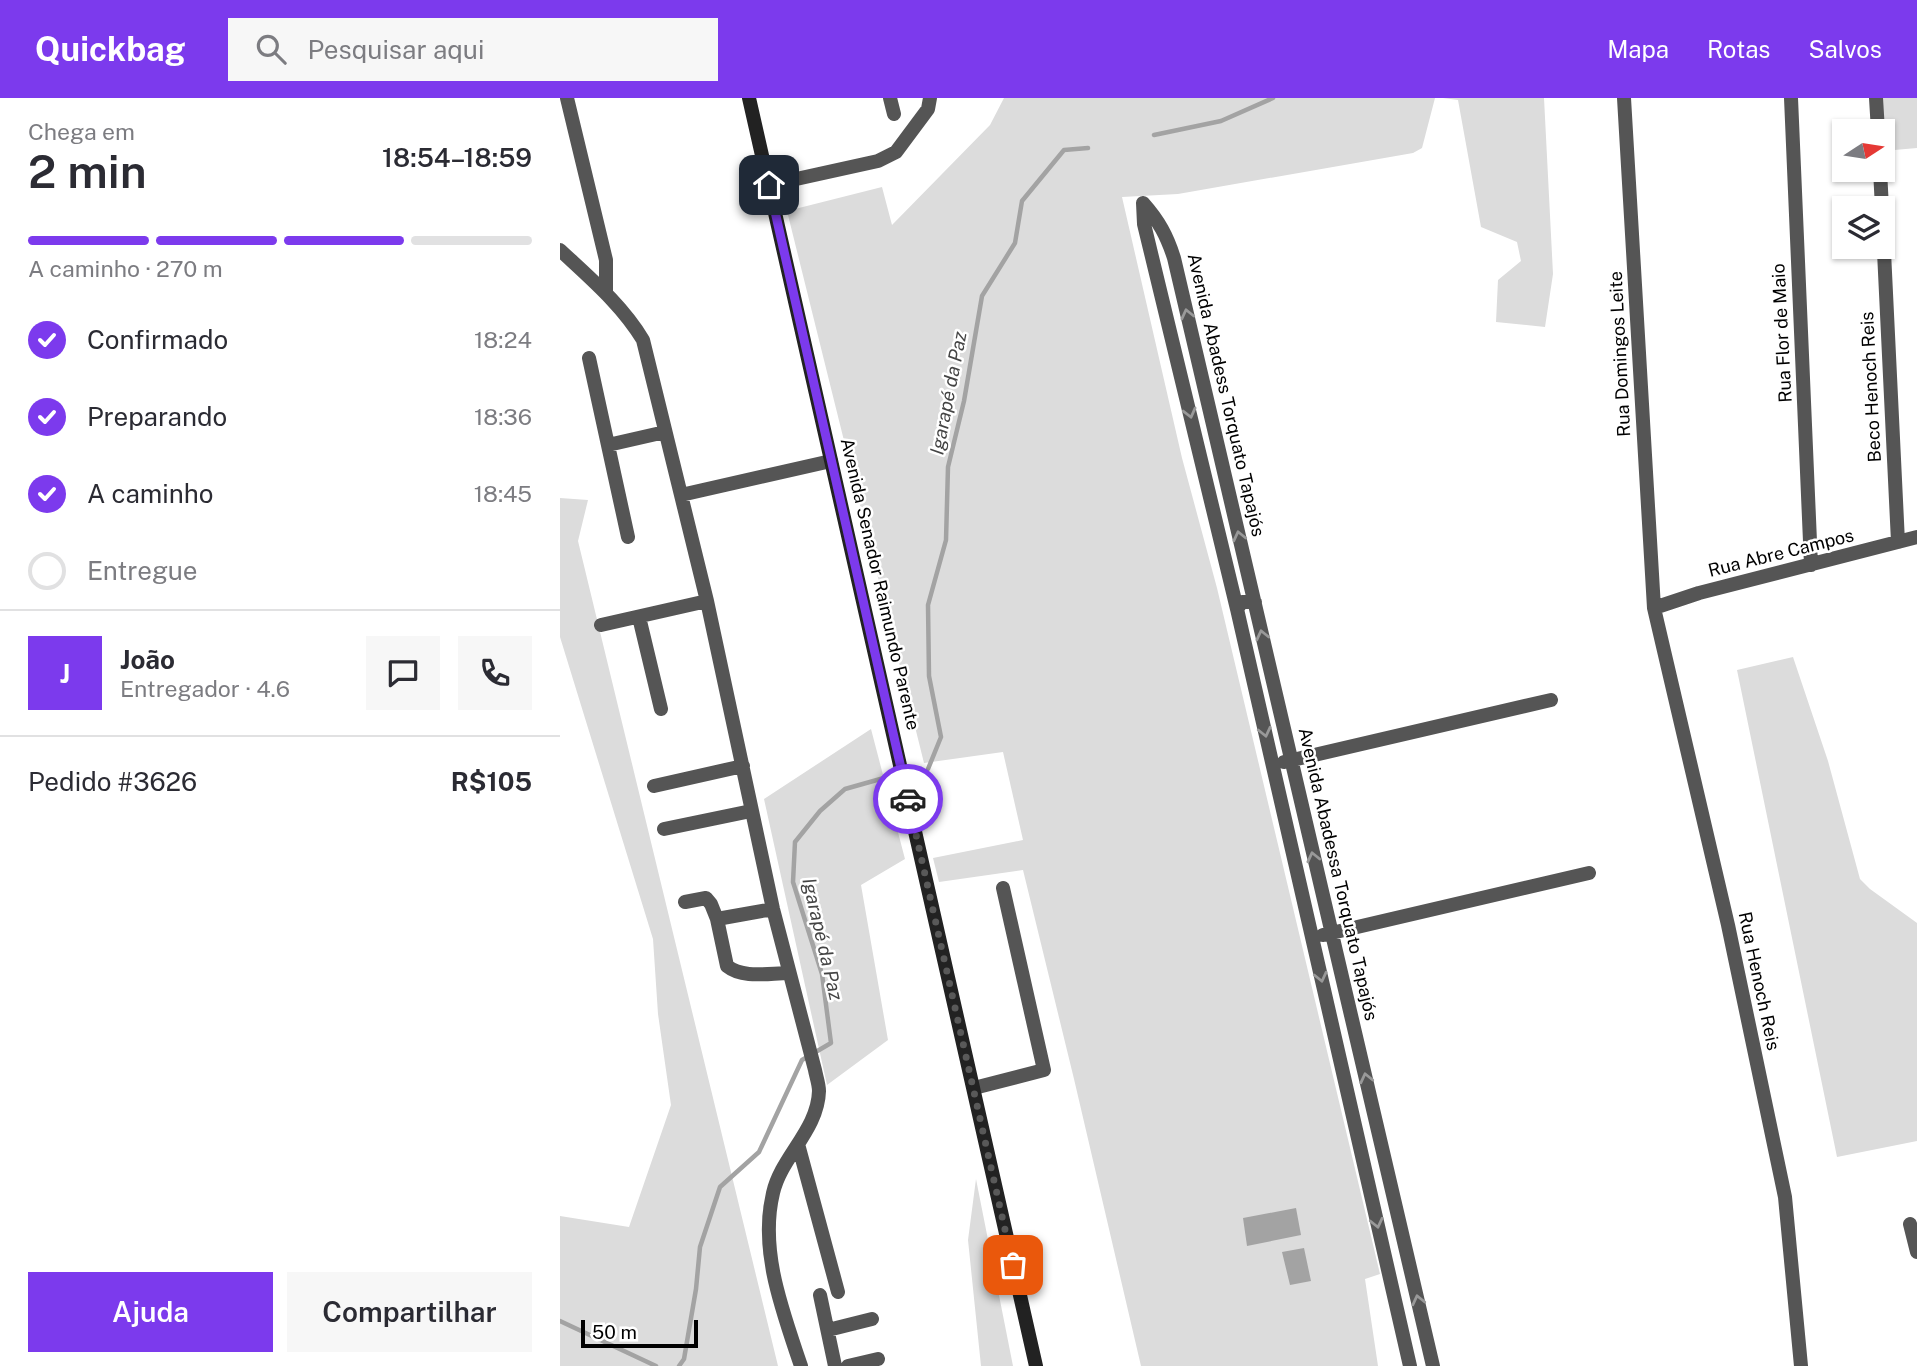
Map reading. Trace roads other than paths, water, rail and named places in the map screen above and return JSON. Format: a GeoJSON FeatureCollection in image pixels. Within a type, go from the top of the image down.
{"type":"FeatureCollection","features":[{"type":"Feature","properties":{"kind":"street"},"geometry":{"type":"LineString","coordinates":[[567,98],[567,126],[606,260],[606,293]]}},
{"type":"Feature","properties":{"kind":"street","name":"Avenida Senador Raimundo Parente"},"geometry":{"type":"LineString","coordinates":[[749,98],[1036,1366]]}},
{"type":"Feature","properties":{"kind":"street"},"geometry":{"type":"LineString","coordinates":[[890,98],[894,114]]}},
{"type":"Feature","properties":{"kind":"street"},"geometry":{"type":"LineString","coordinates":[[769,185],[891,156],[928,109],[930,98]]}},
{"type":"Feature","properties":{"kind":"street","name":"Rua Domingos Leite"},"geometry":{"type":"LineString","coordinates":[[1624,98],[1654,608]]}},
{"type":"Feature","properties":{"kind":"street","name":"Rua Flor de Maio"},"geometry":{"type":"LineString","coordinates":[[1791,98],[1811,565]]}},
{"type":"Feature","properties":{"kind":"street"},"geometry":{"type":"LineString","coordinates":[[1876,98],[1877,119]]}},
{"type":"Feature","properties":{"kind":"street","name":"Avenida Abadess Torquato Tapajós"},"geometry":{"type":"LineString","coordinates":[[1237,609],[1144,224],[1143,203],[1167,236],[1174,258],[1255,602]]}},
{"type":"Feature","properties":{"kind":"street"},"geometry":{"type":"LineString","coordinates":[[560,250],[630,319],[643,340],[707,601],[773,909],[819,1090],[816,1105],[773,1190],[769,1214],[768,1244],[782,1312],[801,1366]]}},
{"type":"Feature","properties":{"kind":"street","name":"Beco Henoch Reis"},"geometry":{"type":"LineString","coordinates":[[1884,259],[1898,542]]}},
{"type":"Feature","properties":{"kind":"street"},"geometry":{"type":"LineString","coordinates":[[589,358],[628,537]]}},
{"type":"Feature","properties":{"kind":"street"},"geometry":{"type":"LineString","coordinates":[[608,445],[666,432]]}},
{"type":"Feature","properties":{"kind":"street"},"geometry":{"type":"LineString","coordinates":[[681,495],[831,461]]}},
{"type":"Feature","properties":{"kind":"street","name":"Rua Abre Campos"},"geometry":{"type":"LineString","coordinates":[[1654,608],[1699,593],[1917,537]]}},
{"type":"Feature","properties":{"kind":"street"},"geometry":{"type":"LineString","coordinates":[[601,625],[707,601]]}},
{"type":"Feature","properties":{"kind":"street"},"geometry":{"type":"LineString","coordinates":[[1255,602],[1242,602],[1237,609],[1410,1366]]}},
{"type":"Feature","properties":{"kind":"street","name":"Avenida Abadessa Torquato Tapajós"},"geometry":{"type":"LineString","coordinates":[[1255,602],[1389,1177],[1428,1365]]}},
{"type":"Feature","properties":{"kind":"street","name":"Rua Henoch Reis"},"geometry":{"type":"LineString","coordinates":[[1654,608],[1725,912],[1785,1198],[1801,1366]]}},
{"type":"Feature","properties":{"kind":"street"},"geometry":{"type":"LineString","coordinates":[[639,617],[661,709]]}},
{"type":"Feature","properties":{"kind":"street"},"geometry":{"type":"LineString","coordinates":[[1273,765],[1551,700]]}},
{"type":"Feature","properties":{"kind":"street"},"geometry":{"type":"LineString","coordinates":[[654,786],[743,766]]}},
{"type":"Feature","properties":{"kind":"street"},"geometry":{"type":"LineString","coordinates":[[664,829],[751,811]]}},
{"type":"Feature","properties":{"kind":"street"},"geometry":{"type":"LineString","coordinates":[[1312,937],[1589,873]]}},
{"type":"Feature","properties":{"kind":"street"},"geometry":{"type":"LineString","coordinates":[[974,1088],[1044,1070],[1003,888]]}},
{"type":"Feature","properties":{"kind":"street"},"geometry":{"type":"LineString","coordinates":[[685,902],[706,898],[711,904],[727,966],[733,971],[747,974],[789,972]]}},
{"type":"Feature","properties":{"kind":"street"},"geometry":{"type":"LineString","coordinates":[[717,919],[773,909]]}},
{"type":"Feature","properties":{"kind":"street"},"geometry":{"type":"LineString","coordinates":[[798,1144],[838,1292]]}},
{"type":"Feature","properties":{"kind":"street"},"geometry":{"type":"LineString","coordinates":[[1368,1182],[1389,1177]]}},
{"type":"Feature","properties":{"kind":"street"},"geometry":{"type":"LineString","coordinates":[[1910,1224],[1917,1252]]}},
{"type":"Feature","properties":{"kind":"street"},"geometry":{"type":"LineString","coordinates":[[820,1294],[835,1366]]}},
{"type":"Feature","properties":{"kind":"street"},"geometry":{"type":"LineString","coordinates":[[828,1330],[872,1319]]}},
{"type":"Feature","properties":{"kind":"street"},"geometry":{"type":"LineString","coordinates":[[848,1366],[878,1359]]}},
{"type":"Feature","properties":{"kind":"waterway","name":"Igarapé da Paz"},"geometry":{"type":"LineString","coordinates":[[1154,135],[1221,121],[1273,98]]}},
{"type":"Feature","properties":{"kind":"waterway","name":"Igarapé da Paz"},"geometry":{"type":"LineString","coordinates":[[928,769],[941,737],[929,676],[928,605],[946,540],[948,467],[964,401],[982,296],[1015,243],[1022,201],[1064,150],[1088,148]]}},
{"type":"Feature","properties":{"kind":"waterway","name":"Igarapé da Paz"},"geometry":{"type":"LineString","coordinates":[[679,1366],[684,1359],[700,1247],[720,1187],[759,1152],[802,1060],[831,1043],[822,974],[793,882],[795,842],[820,811],[845,789],[891,776]]}},
{"type":"Feature","properties":{"kind":"waterway"},"geometry":{"type":"LineString","coordinates":[[560,1321],[656,1366]]}}]}
